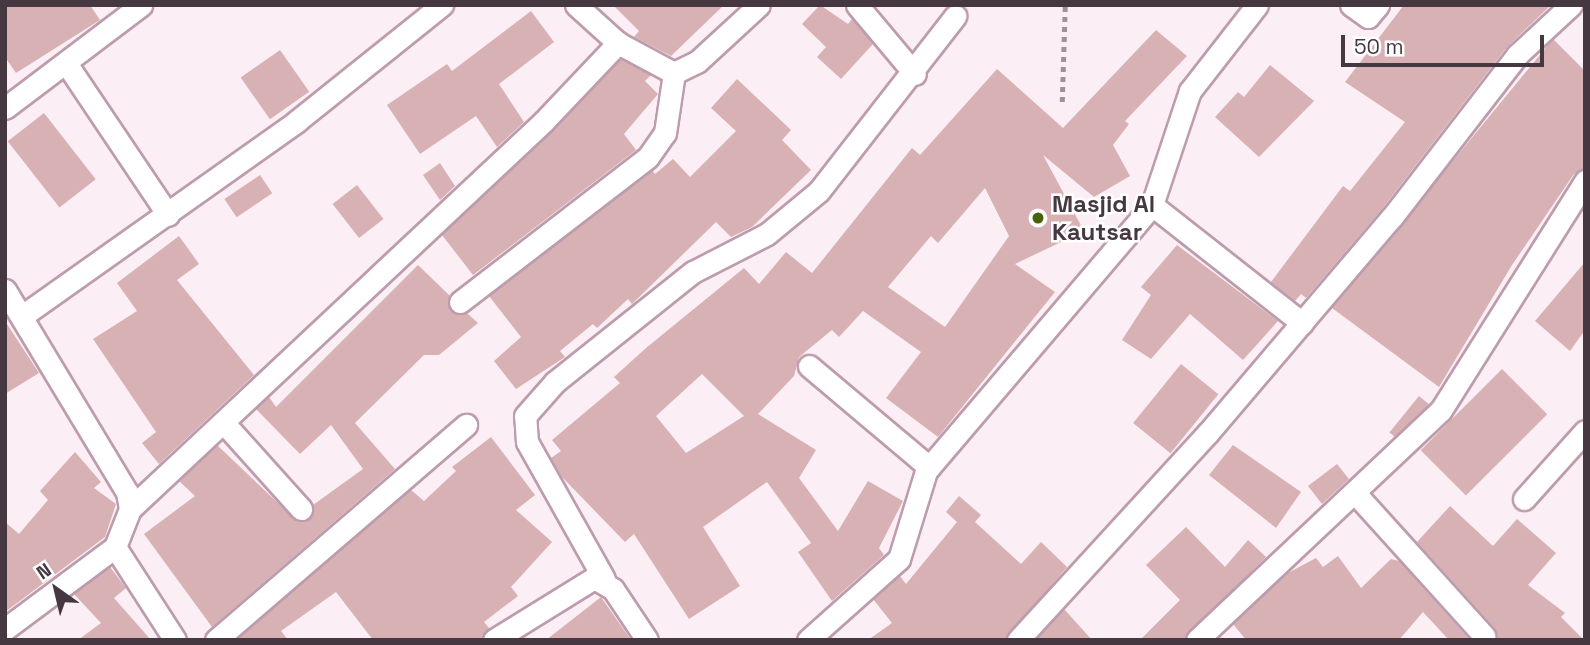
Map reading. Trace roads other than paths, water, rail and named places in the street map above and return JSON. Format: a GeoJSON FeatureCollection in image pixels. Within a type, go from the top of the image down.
{"type":"FeatureCollection","features":[{"type":"Feature","properties":{"kind":"street"},"geometry":{"type":"LineString","coordinates":[[5,108],[141,5]]}},
{"type":"Feature","properties":{"kind":"street"},"geometry":{"type":"LineString","coordinates":[[22,316],[168,215],[442,5]]}},
{"type":"Feature","properties":{"kind":"street"},"geometry":{"type":"LineString","coordinates":[[576,5],[618,43],[674,73]]}},
{"type":"Feature","properties":{"kind":"street"},"geometry":{"type":"LineString","coordinates":[[674,73],[697,62],[759,5]]}},
{"type":"Feature","properties":{"kind":"street"},"geometry":{"type":"LineString","coordinates":[[857,5],[915,74]]}},
{"type":"Feature","properties":{"kind":"street"},"geometry":{"type":"LineString","coordinates":[[808,640],[899,559],[929,467],[1152,205],[1190,90],[1257,5]]}},
{"type":"Feature","properties":{"kind":"street"},"geometry":{"type":"LineString","coordinates":[[1351,5],[1368,17],[1378,5]]}},
{"type":"Feature","properties":{"kind":"street"},"geometry":{"type":"LineString","coordinates":[[1018,640],[1302,323],[1517,55],[1571,5]]}},
{"type":"Feature","properties":{"kind":"street"},"geometry":{"type":"LineString","coordinates":[[647,640],[604,579],[527,442],[525,416],[555,382],[683,280],[767,234],[819,191],[915,74],[955,16]]}},
{"type":"Feature","properties":{"kind":"street"},"geometry":{"type":"LineString","coordinates":[[5,629],[115,547],[130,509],[544,121],[618,43]]}},
{"type":"Feature","properties":{"kind":"street"},"geometry":{"type":"LineString","coordinates":[[66,63],[168,215]]}},
{"type":"Feature","properties":{"kind":"street"},"geometry":{"type":"LineString","coordinates":[[460,302],[648,157],[665,133],[674,73]]}},
{"type":"Feature","properties":{"kind":"street"},"geometry":{"type":"LineString","coordinates":[[1197,640],[1441,410],[1585,181]]}},
{"type":"Feature","properties":{"kind":"street"},"geometry":{"type":"LineString","coordinates":[[1152,205],[1302,323]]}},
{"type":"Feature","properties":{"kind":"street"},"geometry":{"type":"LineString","coordinates":[[5,290],[90,424],[130,509]]}},
{"type":"Feature","properties":{"kind":"street"},"geometry":{"type":"LineString","coordinates":[[809,366],[929,467]]}},
{"type":"Feature","properties":{"kind":"street"},"geometry":{"type":"LineString","coordinates":[[223,422],[301,509]]}},
{"type":"Feature","properties":{"kind":"street"},"geometry":{"type":"LineString","coordinates":[[216,640],[466,425]]}},
{"type":"Feature","properties":{"kind":"street"},"geometry":{"type":"LineString","coordinates":[[1524,499],[1585,431]]}},
{"type":"Feature","properties":{"kind":"street"},"geometry":{"type":"LineString","coordinates":[[1355,493],[1484,636]]}},
{"type":"Feature","properties":{"kind":"street"},"geometry":{"type":"LineString","coordinates":[[115,547],[175,640]]}},
{"type":"Feature","properties":{"kind":"street"},"geometry":{"type":"LineString","coordinates":[[494,640],[575,587],[604,579]]}},
{"type":"Feature","properties":{"kind":"place","name":"Masjid Al Kautsar"},"geometry":{"type":"Point","coordinates":[1038,218]}}]}
